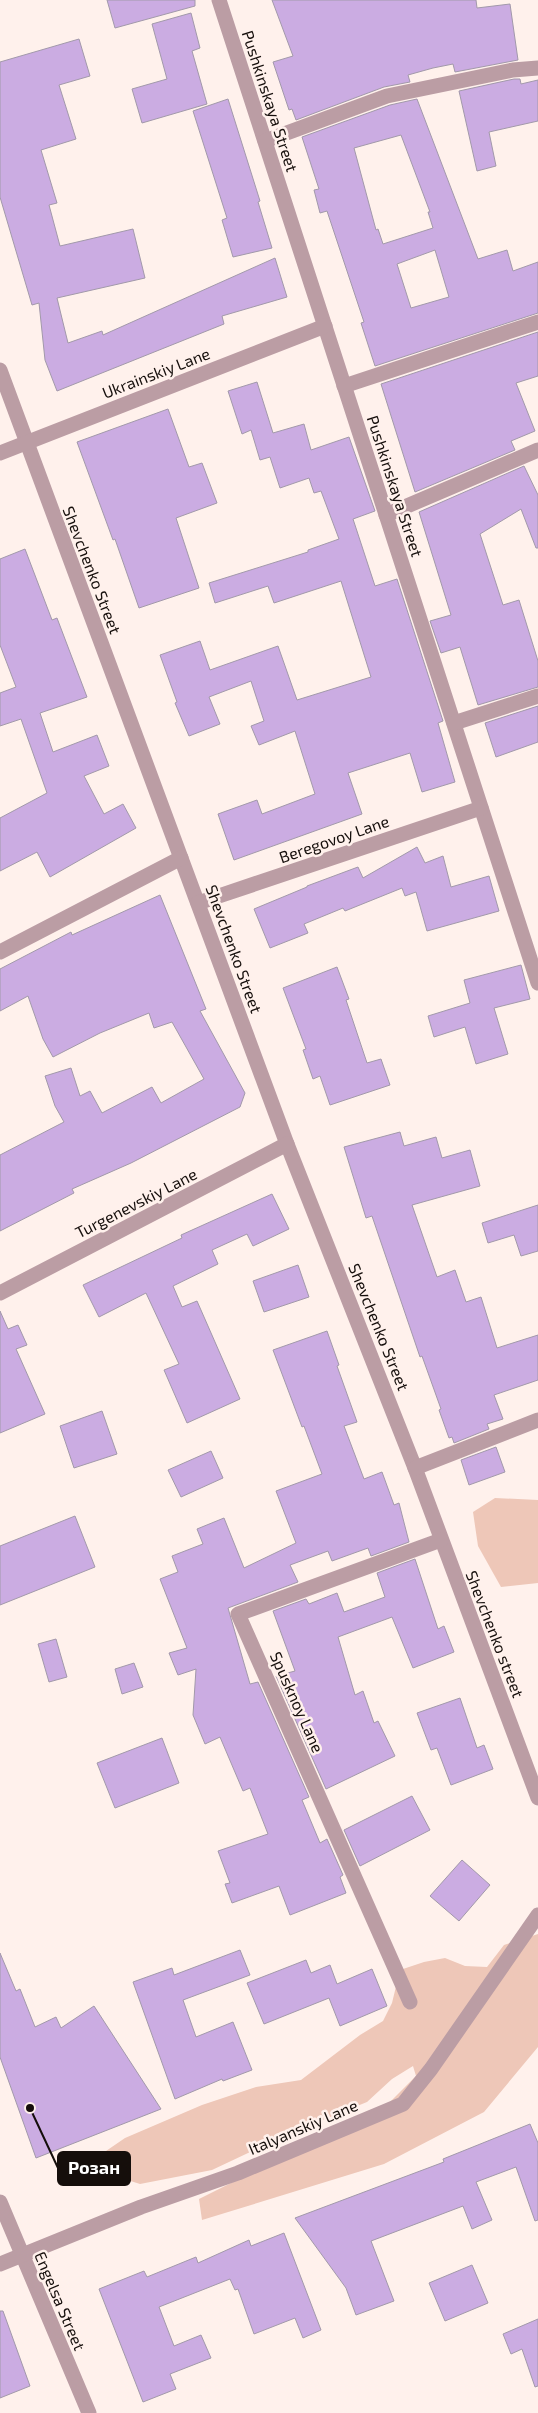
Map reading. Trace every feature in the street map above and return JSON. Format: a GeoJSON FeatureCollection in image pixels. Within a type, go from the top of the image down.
{"type":"FeatureCollection","features":[{"type":"Feature","properties":{"kind":"street","name":"Pushkinskaya Street"},"geometry":{"type":"LineString","coordinates":[[218,0],[538,983]]}},
{"type":"Feature","properties":{"kind":"street"},"geometry":{"type":"LineString","coordinates":[[265,141],[387,96],[513,70],[538,68]]}},
{"type":"Feature","properties":{"kind":"street"},"geometry":{"type":"LineString","coordinates":[[344,386],[538,322]]}},
{"type":"Feature","properties":{"kind":"street","name":"Ukrainskiy Lane"},"geometry":{"type":"LineString","coordinates":[[0,453],[325,326]]}},
{"type":"Feature","properties":{"kind":"street","name":"Shevchenko Street"},"geometry":{"type":"LineString","coordinates":[[0,370],[287,1144],[416,1468],[441,1540]]}},
{"type":"Feature","properties":{"kind":"street"},"geometry":{"type":"LineString","coordinates":[[386,515],[538,450]]}},
{"type":"Feature","properties":{"kind":"street"},"geometry":{"type":"LineString","coordinates":[[454,723],[538,696]]}},
{"type":"Feature","properties":{"kind":"street","name":"Beregovoy Lane"},"geometry":{"type":"LineString","coordinates":[[198,903],[481,808]]}},
{"type":"Feature","properties":{"kind":"street"},"geometry":{"type":"LineString","coordinates":[[0,952],[182,858]]}},
{"type":"Feature","properties":{"kind":"street","name":"Turgenevskiy Lane"},"geometry":{"type":"LineString","coordinates":[[0,1293],[287,1144]]}},
{"type":"Feature","properties":{"kind":"street"},"geometry":{"type":"LineString","coordinates":[[416,1468],[538,1420]]}},
{"type":"Feature","properties":{"kind":"street","name":"Shevchenko street"},"geometry":{"type":"LineString","coordinates":[[441,1540],[538,1797]]}},
{"type":"Feature","properties":{"kind":"street","name":"Spusknoy Lane"},"geometry":{"type":"LineString","coordinates":[[410,2002],[238,1614],[441,1540]]}},
{"type":"Feature","properties":{"kind":"street","name":"Italyanskiy Lane"},"geometry":{"type":"LineString","coordinates":[[0,2264],[141,2207],[238,2173],[403,2104],[431,2069],[538,1915]]}},
{"type":"Feature","properties":{"kind":"street","name":"Engelsa Street"},"geometry":{"type":"LineString","coordinates":[[0,2202],[89,2413]]}},
{"type":"Feature","properties":{"kind":"shaded area"},"geometry":{"type":"Polygon","coordinates":[[[495,1498],[538,1500],[538,1583],[501,1587],[478,1546],[473,1512],[495,1498]]]}},
{"type":"Feature","properties":{"kind":"shaded area"},"geometry":{"type":"Polygon","coordinates":[[[538,1934],[538,2047],[484,2112],[384,2164],[202,2220],[199,2199],[387,2105],[416,2076],[413,2066],[392,2079],[367,2102],[286,2135],[212,2170],[140,2184],[118,2177],[106,2151],[125,2138],[202,2105],[256,2087],[301,2080],[360,2035],[383,2021],[392,2003],[400,1970],[424,1962],[445,1958],[465,1966],[487,1967],[504,1945],[538,1934]]]}},
{"type":"Feature","properties":{"kind":"building"},"geometry":{"type":"Polygon","coordinates":[[[107,0],[195,0],[195,6],[115,28],[107,0]]]}},
{"type":"Feature","properties":{"kind":"building"},"geometry":{"type":"Polygon","coordinates":[[[272,0],[476,0],[477,8],[510,4],[518,60],[455,72],[453,64],[433,68],[408,75],[410,82],[384,87],[296,120],[292,109],[289,110],[273,62],[293,56],[272,0]]]}},
{"type":"Feature","properties":{"kind":"building"},"geometry":{"type":"Polygon","coordinates":[[[191,13],[200,48],[192,51],[207,104],[142,123],[132,89],[167,79],[152,24],[191,13]]]}},
{"type":"Feature","properties":{"kind":"building"},"geometry":{"type":"Polygon","coordinates":[[[79,39],[90,76],[59,85],[76,139],[41,150],[57,203],[49,205],[60,246],[133,229],[145,278],[57,298],[68,343],[102,331],[103,335],[275,258],[287,297],[222,316],[224,324],[57,391],[45,360],[39,303],[32,305],[0,197],[0,62],[79,39]]]}},
{"type":"Feature","properties":{"kind":"building"},"geometry":{"type":"Polygon","coordinates":[[[520,79],[521,84],[538,80],[538,121],[489,132],[496,166],[477,171],[459,91],[520,79]]]}},
{"type":"Feature","properties":{"kind":"building"},"geometry":{"type":"Polygon","coordinates":[[[228,99],[260,201],[258,202],[272,248],[233,257],[222,220],[227,218],[193,111],[228,99]]]}},
{"type":"Feature","properties":{"kind":"building"},"geometry":{"type":"Polygon","coordinates":[[[417,99],[478,259],[507,250],[513,271],[538,262],[538,313],[375,366],[361,323],[364,322],[327,211],[320,213],[314,190],[319,189],[302,137],[390,105],[417,99]],[[401,135],[354,148],[376,230],[378,229],[383,244],[433,228],[428,212],[430,212],[401,135]],[[435,250],[397,264],[411,308],[449,297],[435,250]]]}},
{"type":"Feature","properties":{"kind":"building"},"geometry":{"type":"Polygon","coordinates":[[[538,332],[538,376],[516,383],[535,431],[511,441],[515,450],[415,492],[381,384],[538,332]]]}},
{"type":"Feature","properties":{"kind":"building"},"geometry":{"type":"Polygon","coordinates":[[[257,382],[273,433],[304,424],[311,450],[349,437],[375,511],[353,519],[375,586],[397,579],[443,721],[438,723],[455,782],[422,792],[410,753],[348,773],[362,814],[234,860],[218,814],[257,800],[262,814],[315,794],[295,731],[259,745],[251,726],[264,721],[251,681],[209,697],[220,724],[189,736],[175,703],[177,702],[160,655],[200,641],[210,670],[278,646],[297,700],[371,677],[341,581],[274,603],[268,586],[215,603],[209,583],[308,552],[308,550],[339,539],[321,491],[314,493],[309,478],[280,488],[270,457],[260,460],[251,430],[242,434],[228,391],[257,382]]]}},
{"type":"Feature","properties":{"kind":"building"},"geometry":{"type":"Polygon","coordinates":[[[168,409],[189,467],[202,463],[217,503],[176,518],[199,588],[139,608],[115,539],[113,540],[77,442],[168,409]]]}},
{"type":"Feature","properties":{"kind":"building"},"geometry":{"type":"Polygon","coordinates":[[[524,466],[538,495],[538,548],[536,548],[521,509],[480,534],[503,605],[519,600],[538,661],[538,687],[478,705],[460,647],[441,653],[430,621],[451,615],[419,512],[524,466]]]}},
{"type":"Feature","properties":{"kind":"building"},"geometry":{"type":"Polygon","coordinates":[[[25,549],[52,620],[57,618],[87,697],[40,713],[53,752],[97,735],[109,766],[84,776],[104,814],[123,804],[136,828],[50,877],[37,852],[0,871],[0,818],[47,793],[21,719],[0,726],[0,693],[16,687],[0,645],[0,559],[25,549]]]}},
{"type":"Feature","properties":{"kind":"building"},"geometry":{"type":"Polygon","coordinates":[[[538,706],[538,742],[496,757],[485,723],[538,706]]]}},
{"type":"Feature","properties":{"kind":"building"},"geometry":{"type":"Polygon","coordinates":[[[417,847],[425,863],[443,856],[451,887],[489,876],[499,911],[427,931],[416,892],[405,896],[402,888],[345,911],[343,908],[304,924],[308,933],[270,948],[254,909],[358,867],[363,878],[417,847]]]}},
{"type":"Feature","properties":{"kind":"building"},"geometry":{"type":"Polygon","coordinates":[[[160,895],[206,1009],[200,1011],[245,1093],[240,1107],[131,1163],[72,1189],[74,1193],[0,1231],[0,1155],[64,1122],[55,1106],[45,1076],[71,1068],[80,1096],[90,1091],[102,1113],[152,1087],[161,1103],[204,1079],[172,1022],[154,1028],[149,1013],[100,1033],[53,1057],[43,1039],[28,996],[0,1011],[0,969],[71,932],[72,935],[160,895]]]}},
{"type":"Feature","properties":{"kind":"building"},"geometry":{"type":"Polygon","coordinates":[[[521,965],[530,999],[494,1008],[508,1054],[476,1064],[465,1027],[434,1037],[428,1016],[470,1003],[464,980],[521,965]]]}},
{"type":"Feature","properties":{"kind":"building"},"geometry":{"type":"Polygon","coordinates":[[[337,967],[349,999],[346,1000],[367,1063],[381,1059],[390,1085],[330,1105],[320,1076],[313,1079],[303,1050],[306,1049],[283,988],[337,967]]]}},
{"type":"Feature","properties":{"kind":"building"},"geometry":{"type":"Polygon","coordinates":[[[400,1132],[404,1146],[436,1137],[442,1158],[470,1150],[480,1186],[412,1205],[437,1277],[455,1270],[466,1302],[481,1297],[497,1348],[538,1335],[538,1380],[494,1395],[503,1419],[487,1424],[489,1429],[454,1443],[452,1437],[449,1438],[439,1410],[441,1409],[422,1356],[420,1357],[372,1216],[366,1218],[344,1147],[400,1132]]]}},
{"type":"Feature","properties":{"kind":"building"},"geometry":{"type":"Polygon","coordinates":[[[272,1194],[289,1229],[253,1246],[247,1234],[212,1250],[218,1264],[173,1286],[182,1307],[197,1301],[240,1399],[187,1423],[164,1370],[179,1364],[146,1293],[99,1317],[83,1285],[182,1238],[181,1235],[272,1194]]]}},
{"type":"Feature","properties":{"kind":"building"},"geometry":{"type":"Polygon","coordinates":[[[538,1205],[538,1251],[521,1256],[514,1235],[488,1243],[482,1223],[538,1205]]]}},
{"type":"Feature","properties":{"kind":"building"},"geometry":{"type":"Polygon","coordinates":[[[298,1265],[309,1297],[264,1312],[253,1281],[298,1265]]]}},
{"type":"Feature","properties":{"kind":"building"},"geometry":{"type":"Polygon","coordinates":[[[0,1311],[8,1329],[18,1325],[27,1345],[16,1349],[45,1414],[0,1433],[0,1311]]]}},
{"type":"Feature","properties":{"kind":"building"},"geometry":{"type":"Polygon","coordinates":[[[327,1331],[357,1422],[344,1426],[364,1479],[382,1472],[394,1505],[399,1503],[409,1542],[371,1556],[368,1548],[332,1561],[328,1551],[290,1565],[298,1582],[228,1608],[250,1684],[258,1682],[309,1797],[302,1800],[320,1843],[327,1839],[343,1875],[340,1877],[346,1893],[290,1915],[279,1886],[232,1903],[225,1884],[230,1883],[218,1851],[268,1834],[250,1788],[243,1791],[220,1737],[205,1744],[193,1715],[196,1669],[178,1675],[169,1653],[187,1648],[160,1579],[178,1572],[172,1556],[203,1544],[197,1529],[224,1518],[244,1568],[296,1543],[276,1491],[322,1474],[273,1350],[327,1331]]]}},
{"type":"Feature","properties":{"kind":"building"},"geometry":{"type":"Polygon","coordinates":[[[102,1411],[117,1454],[74,1468],[60,1426],[102,1411]]]}},
{"type":"Feature","properties":{"kind":"building"},"geometry":{"type":"Polygon","coordinates":[[[496,1447],[505,1472],[469,1485],[461,1460],[496,1447]]]}},
{"type":"Feature","properties":{"kind":"building"},"geometry":{"type":"Polygon","coordinates":[[[211,1451],[223,1478],[181,1497],[168,1470],[211,1451]]]}},
{"type":"Feature","properties":{"kind":"building"},"geometry":{"type":"Polygon","coordinates":[[[75,1516],[95,1567],[0,1605],[0,1546],[75,1516]]]}},
{"type":"Feature","properties":{"kind":"building"},"geometry":{"type":"Polygon","coordinates":[[[415,1559],[438,1629],[444,1626],[454,1652],[413,1668],[392,1617],[338,1637],[355,1695],[363,1691],[374,1723],[378,1721],[395,1756],[326,1789],[276,1676],[295,1671],[273,1611],[306,1599],[309,1604],[337,1593],[344,1612],[385,1597],[377,1573],[415,1559]]]}},
{"type":"Feature","properties":{"kind":"building"},"geometry":{"type":"Polygon","coordinates":[[[56,1639],[67,1677],[49,1682],[38,1644],[56,1639]]]}},
{"type":"Feature","properties":{"kind":"building"},"geometry":{"type":"Polygon","coordinates":[[[134,1663],[143,1687],[122,1694],[115,1669],[134,1663]]]}},
{"type":"Feature","properties":{"kind":"building"},"geometry":{"type":"Polygon","coordinates":[[[460,1698],[477,1748],[484,1745],[493,1769],[451,1785],[437,1748],[431,1750],[417,1713],[460,1698]]]}},
{"type":"Feature","properties":{"kind":"building"},"geometry":{"type":"Polygon","coordinates":[[[162,1738],[179,1783],[115,1808],[97,1763],[162,1738]]]}},
{"type":"Feature","properties":{"kind":"building"},"geometry":{"type":"Polygon","coordinates":[[[412,1796],[430,1830],[360,1866],[344,1830],[412,1796]]]}},
{"type":"Feature","properties":{"kind":"building"},"geometry":{"type":"Polygon","coordinates":[[[462,1860],[490,1885],[459,1921],[430,1896],[462,1860]]]}},
{"type":"Feature","properties":{"kind":"building"},"geometry":{"type":"Polygon","coordinates":[[[240,1950],[250,1975],[183,2000],[196,2037],[233,2022],[252,2070],[223,2081],[222,2079],[175,2099],[133,1982],[172,1968],[174,1975],[240,1950]]]}},
{"type":"Feature","properties":{"kind":"building"},"geometry":{"type":"Polygon","coordinates":[[[0,1953],[16,1991],[20,1989],[35,2027],[56,2017],[61,2028],[94,2006],[161,2109],[36,2158],[0,2057],[0,1953]]]}},
{"type":"Feature","properties":{"kind":"building"},"geometry":{"type":"Polygon","coordinates":[[[306,1960],[311,1973],[330,1965],[337,1984],[372,1969],[387,2006],[340,2026],[329,1998],[264,2024],[247,1983],[306,1960]]]}},
{"type":"Feature","properties":{"kind":"building"},"geometry":{"type":"Polygon","coordinates":[[[530,2124],[538,2143],[538,2220],[535,2221],[516,2167],[476,2182],[492,2220],[472,2229],[463,2206],[371,2241],[394,2301],[356,2315],[346,2288],[295,2218],[444,2162],[443,2159],[530,2124]]]}},
{"type":"Feature","properties":{"kind":"building"},"geometry":{"type":"Polygon","coordinates":[[[284,2233],[321,2330],[303,2338],[295,2318],[254,2334],[238,2289],[235,2290],[230,2279],[159,2307],[174,2346],[201,2335],[211,2358],[170,2374],[176,2389],[143,2402],[99,2289],[144,2271],[147,2277],[196,2257],[198,2263],[249,2240],[251,2246],[284,2233]]]}},
{"type":"Feature","properties":{"kind":"building"},"geometry":{"type":"Polygon","coordinates":[[[472,2265],[488,2303],[445,2321],[429,2283],[472,2265]]]}},
{"type":"Feature","properties":{"kind":"building"},"geometry":{"type":"Polygon","coordinates":[[[0,2311],[3,2311],[30,2386],[0,2398],[0,2311]]]}},
{"type":"Feature","properties":{"kind":"building"},"geometry":{"type":"Polygon","coordinates":[[[538,2319],[538,2386],[535,2387],[522,2349],[511,2354],[503,2334],[538,2319]]]}},
{"type":"Feature","properties":{"kind":"place","name":"Розан"},"geometry":{"type":"Point","coordinates":[30,2108]}}]}
